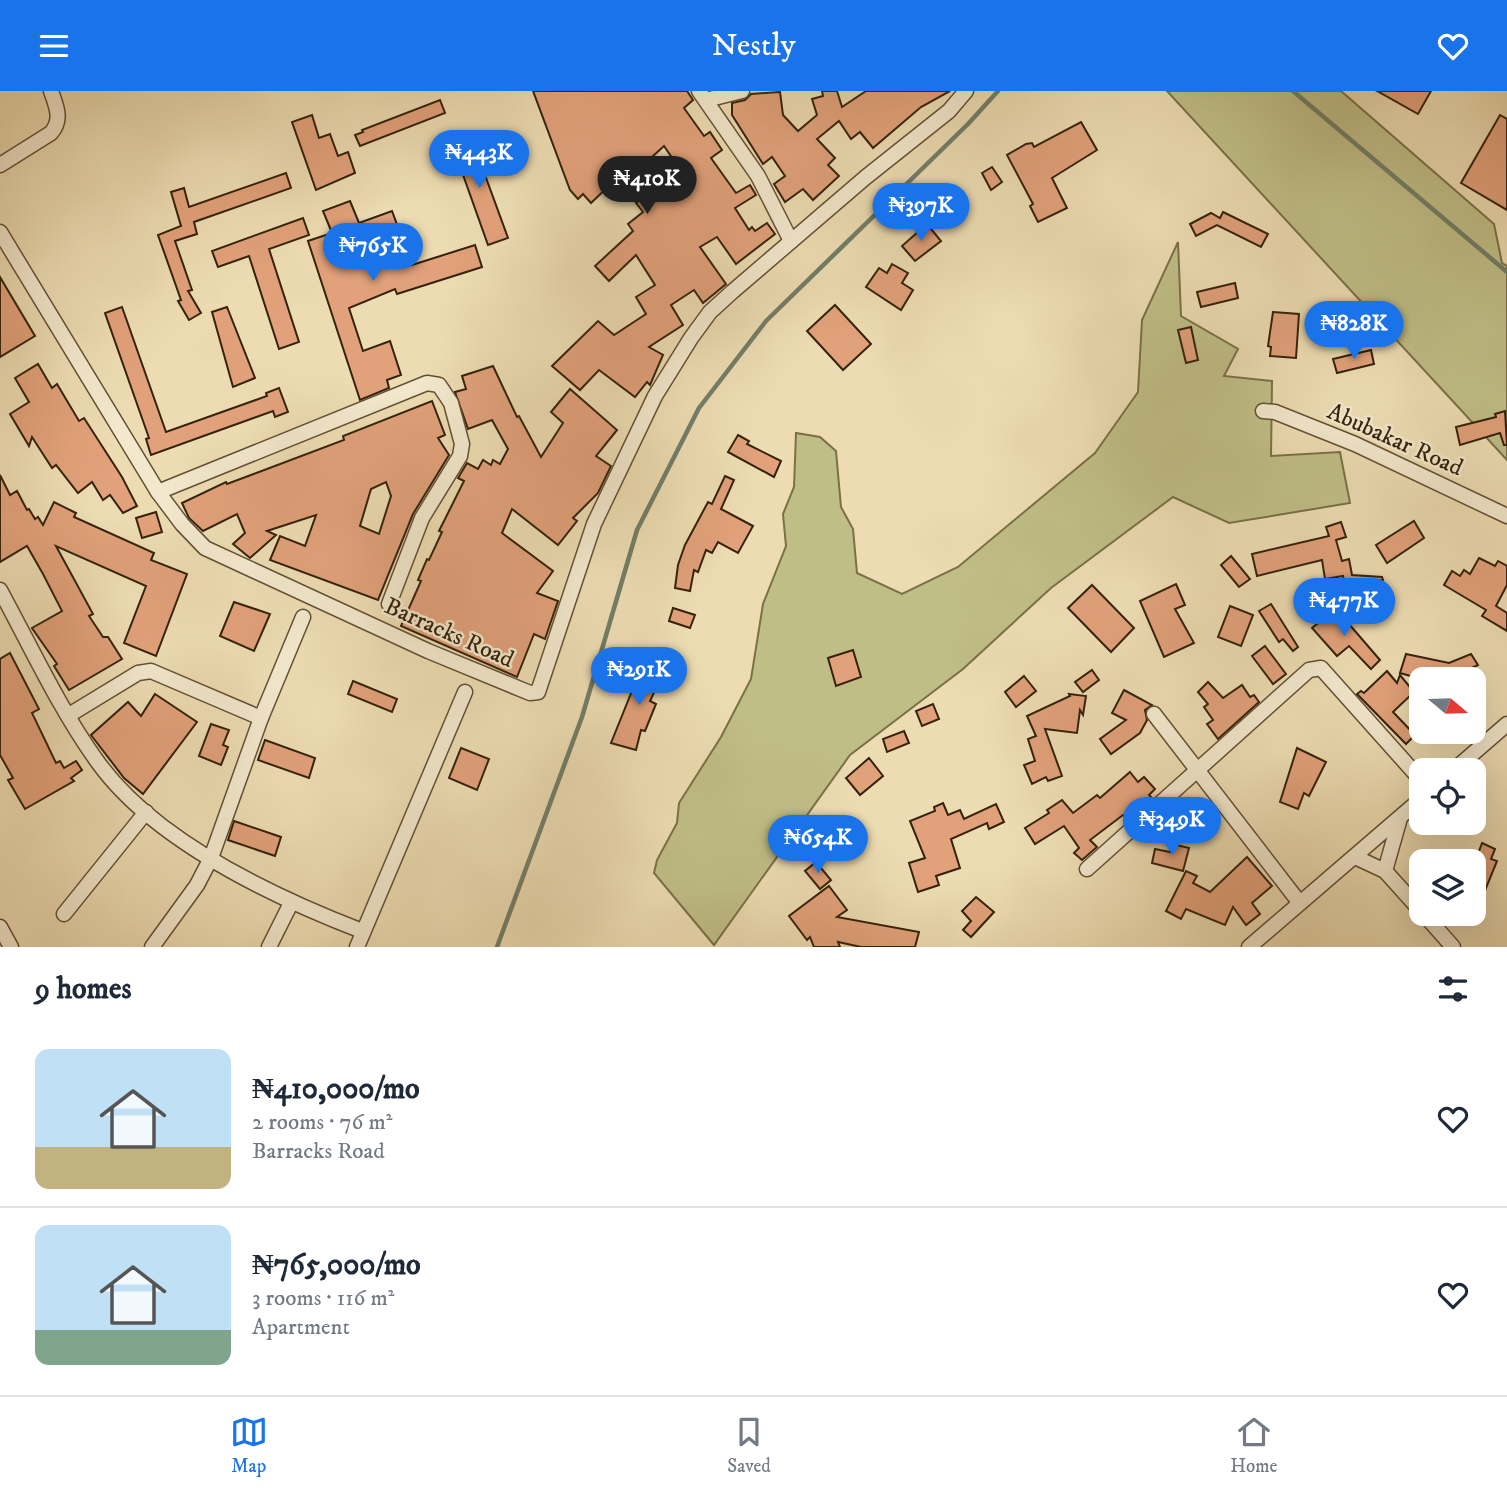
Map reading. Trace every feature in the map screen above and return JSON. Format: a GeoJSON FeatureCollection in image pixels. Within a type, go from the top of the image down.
{"type":"FeatureCollection","features":[{"type":"Feature","properties":{"kind":"street"},"geometry":{"type":"LineString","coordinates":[[0,165],[57,127],[59,114],[51,91]]}},
{"type":"Feature","properties":{"kind":"street"},"geometry":{"type":"LineString","coordinates":[[742,91],[703,96],[758,176],[791,241],[949,111],[966,91]]}},
{"type":"Feature","properties":{"kind":"street","name":"Barracks Road"},"geometry":{"type":"LineString","coordinates":[[0,232],[158,492],[182,524],[205,548],[467,668],[530,693],[538,692],[594,524],[655,396],[710,312],[791,241]]}},
{"type":"Feature","properties":{"kind":"street"},"geometry":{"type":"LineString","coordinates":[[158,492],[350,412],[428,383],[439,385],[451,403],[460,430],[460,456],[422,519],[389,604]]}},
{"type":"Feature","properties":{"kind":"street","name":"Abubakar Road"},"geometry":{"type":"LineString","coordinates":[[1263,411],[1275,412],[1355,444],[1507,516]]}},
{"type":"Feature","properties":{"kind":"street"},"geometry":{"type":"LineString","coordinates":[[0,590],[98,762],[146,812],[211,858],[291,903],[362,931]]}},
{"type":"Feature","properties":{"kind":"street"},"geometry":{"type":"LineString","coordinates":[[152,947],[197,885],[211,858],[261,719],[303,617]]}},
{"type":"Feature","properties":{"kind":"street"},"geometry":{"type":"LineString","coordinates":[[1087,869],[1309,670],[1321,668],[1409,767]]}},
{"type":"Feature","properties":{"kind":"street"},"geometry":{"type":"LineString","coordinates":[[69,715],[138,673],[150,671],[261,719]]}},
{"type":"Feature","properties":{"kind":"street"},"geometry":{"type":"LineString","coordinates":[[357,947],[465,692]]}},
{"type":"Feature","properties":{"kind":"street"},"geometry":{"type":"LineString","coordinates":[[1154,715],[1300,902]]}},
{"type":"Feature","properties":{"kind":"street"},"geometry":{"type":"LineString","coordinates":[[1468,758],[1507,724]]}},
{"type":"Feature","properties":{"kind":"street"},"geometry":{"type":"LineString","coordinates":[[1249,947],[1409,810]]}},
{"type":"Feature","properties":{"kind":"street"},"geometry":{"type":"LineString","coordinates":[[64,914],[146,812]]}},
{"type":"Feature","properties":{"kind":"street"},"geometry":{"type":"LineString","coordinates":[[1385,871],[1400,818]]}},
{"type":"Feature","properties":{"kind":"street"},"geometry":{"type":"LineString","coordinates":[[1355,857],[1385,871],[1409,898]]}},
{"type":"Feature","properties":{"kind":"street"},"geometry":{"type":"LineString","coordinates":[[269,947],[291,903]]}},
{"type":"Feature","properties":{"kind":"street"},"geometry":{"type":"LineString","coordinates":[[1434,926],[1453,947]]}},
{"type":"Feature","properties":{"kind":"street"},"geometry":{"type":"LineString","coordinates":[[0,927],[10,947]]}},
{"type":"Feature","properties":{"kind":"shaded area"},"geometry":{"type":"Polygon","coordinates":[[[1167,91],[1341,91],[1494,224],[1502,263],[1507,266],[1507,460],[1167,91]]]}},
{"type":"Feature","properties":{"kind":"shaded area"},"geometry":{"type":"Polygon","coordinates":[[[1178,242],[1181,316],[1238,349],[1224,376],[1272,381],[1271,456],[1340,452],[1350,503],[1229,523],[1173,497],[1051,588],[963,669],[850,755],[714,945],[654,873],[657,860],[677,823],[679,803],[721,737],[751,679],[763,604],[786,546],[783,514],[794,487],[796,433],[820,437],[836,451],[841,507],[853,529],[857,573],[902,594],[958,567],[1095,453],[1138,392],[1142,320],[1178,242]]]}},
{"type":"Feature","properties":{"kind":"building"},"geometry":{"type":"Polygon","coordinates":[[[533,91],[687,91],[693,100],[684,108],[704,136],[710,132],[722,150],[711,158],[736,193],[750,185],[756,195],[735,208],[749,230],[752,227],[755,231],[767,223],[775,234],[736,264],[717,237],[700,247],[726,284],[703,303],[694,290],[671,305],[683,325],[649,347],[663,355],[650,385],[647,382],[635,397],[599,370],[580,390],[552,366],[598,321],[614,335],[646,314],[636,297],[655,285],[636,255],[609,281],[595,266],[633,231],[628,224],[643,212],[636,203],[679,168],[664,146],[617,189],[612,183],[591,203],[583,194],[578,199],[570,190],[533,91]]]}},
{"type":"Feature","properties":{"kind":"building"},"geometry":{"type":"Polygon","coordinates":[[[822,91],[837,91],[842,107],[866,91],[950,91],[921,107],[873,148],[860,132],[851,139],[839,121],[817,139],[835,158],[828,165],[839,176],[813,200],[803,189],[785,202],[774,184],[785,176],[772,157],[763,164],[732,115],[732,103],[745,100],[751,94],[780,92],[783,115],[798,131],[817,115],[812,99],[823,96],[822,91]]]}},
{"type":"Feature","properties":{"kind":"building"},"geometry":{"type":"Polygon","coordinates":[[[1377,91],[1431,91],[1418,114],[1377,91]]]}},
{"type":"Feature","properties":{"kind":"building"},"geometry":{"type":"Polygon","coordinates":[[[440,100],[445,113],[360,146],[355,135],[363,132],[362,130],[440,100]]]}},
{"type":"Feature","properties":{"kind":"building"},"geometry":{"type":"Polygon","coordinates":[[[312,115],[319,138],[330,134],[338,156],[348,152],[355,173],[316,190],[292,122],[312,115]]]}},
{"type":"Feature","properties":{"kind":"building"},"geometry":{"type":"Polygon","coordinates":[[[1500,115],[1507,119],[1507,210],[1461,183],[1500,115]]]}},
{"type":"Feature","properties":{"kind":"building"},"geometry":{"type":"Polygon","coordinates":[[[1081,122],[1097,150],[1052,178],[1067,208],[1038,222],[1030,206],[1033,204],[1007,155],[1026,144],[1032,143],[1034,147],[1081,122]]]}},
{"type":"Feature","properties":{"kind":"building"},"geometry":{"type":"Polygon","coordinates":[[[470,134],[508,238],[488,245],[451,141],[470,134]]]}},
{"type":"Feature","properties":{"kind":"building"},"geometry":{"type":"Polygon","coordinates":[[[992,167],[1002,182],[991,190],[982,173],[992,167]]]}},
{"type":"Feature","properties":{"kind":"building"},"geometry":{"type":"Polygon","coordinates":[[[286,173],[291,188],[194,222],[197,234],[175,241],[192,290],[188,291],[201,313],[189,320],[178,301],[181,300],[158,235],[181,226],[171,192],[184,188],[189,207],[286,173]]]}},
{"type":"Feature","properties":{"kind":"building"},"geometry":{"type":"Polygon","coordinates":[[[350,201],[359,223],[392,211],[412,265],[475,245],[482,267],[397,294],[395,289],[349,308],[363,351],[390,341],[401,375],[387,380],[389,388],[360,400],[308,241],[332,233],[323,211],[350,201]]]}},
{"type":"Feature","properties":{"kind":"building"},"geometry":{"type":"Polygon","coordinates":[[[1223,212],[1268,234],[1261,247],[1217,225],[1196,236],[1190,224],[1211,213],[1220,218],[1223,212]]]}},
{"type":"Feature","properties":{"kind":"building"},"geometry":{"type":"Polygon","coordinates":[[[303,218],[309,235],[269,249],[299,342],[279,349],[249,256],[218,267],[212,251],[303,218]]]}},
{"type":"Feature","properties":{"kind":"building"},"geometry":{"type":"Polygon","coordinates":[[[927,224],[941,241],[915,261],[902,246],[927,224]]]}},
{"type":"Feature","properties":{"kind":"building"},"geometry":{"type":"Polygon","coordinates":[[[892,264],[908,273],[902,283],[913,290],[901,310],[866,287],[879,268],[887,273],[892,264]]]}},
{"type":"Feature","properties":{"kind":"building"},"geometry":{"type":"Polygon","coordinates":[[[0,277],[35,336],[0,357],[0,277]]]}},
{"type":"Feature","properties":{"kind":"building"},"geometry":{"type":"Polygon","coordinates":[[[1235,283],[1238,298],[1201,307],[1197,292],[1235,283]]]}},
{"type":"Feature","properties":{"kind":"building"},"geometry":{"type":"Polygon","coordinates":[[[835,305],[871,344],[843,370],[807,331],[835,305]]]}},
{"type":"Feature","properties":{"kind":"building"},"geometry":{"type":"Polygon","coordinates":[[[122,307],[166,432],[267,396],[266,393],[279,388],[288,412],[275,417],[273,411],[151,455],[146,439],[149,438],[105,313],[122,307]]]}},
{"type":"Feature","properties":{"kind":"building"},"geometry":{"type":"Polygon","coordinates":[[[227,307],[255,378],[233,387],[212,312],[227,307]]]}},
{"type":"Feature","properties":{"kind":"building"},"geometry":{"type":"Polygon","coordinates":[[[1273,312],[1299,314],[1296,358],[1270,356],[1271,347],[1268,346],[1273,312]]]}},
{"type":"Feature","properties":{"kind":"building"},"geometry":{"type":"Polygon","coordinates":[[[1191,327],[1198,360],[1186,363],[1178,330],[1191,327]]]}},
{"type":"Feature","properties":{"kind":"building"},"geometry":{"type":"Polygon","coordinates":[[[1371,350],[1374,364],[1337,373],[1333,359],[1371,350]]]}},
{"type":"Feature","properties":{"kind":"building"},"geometry":{"type":"Polygon","coordinates":[[[38,364],[52,388],[57,384],[79,421],[84,418],[122,477],[137,506],[123,513],[110,495],[103,500],[92,482],[78,493],[56,465],[52,468],[32,437],[29,446],[10,414],[29,402],[15,378],[38,364]]]}},
{"type":"Feature","properties":{"kind":"building"},"geometry":{"type":"Polygon","coordinates":[[[493,366],[517,417],[519,416],[541,457],[563,423],[551,412],[570,389],[617,430],[596,456],[611,466],[598,493],[573,518],[577,521],[558,545],[512,509],[502,533],[553,571],[537,593],[558,601],[545,639],[534,634],[517,677],[401,626],[421,581],[418,580],[427,559],[429,560],[442,532],[439,531],[464,481],[458,478],[467,463],[478,469],[483,460],[491,465],[493,460],[500,464],[508,449],[492,420],[468,429],[455,392],[466,389],[462,376],[493,366]]]}},
{"type":"Feature","properties":{"kind":"building"},"geometry":{"type":"Polygon","coordinates":[[[432,401],[445,435],[438,438],[449,455],[413,514],[378,600],[270,560],[280,536],[305,546],[316,515],[267,531],[276,535],[250,558],[233,544],[245,533],[237,514],[203,531],[189,518],[182,503],[226,482],[227,484],[344,440],[343,436],[432,401]],[[386,482],[371,489],[360,526],[379,534],[391,496],[386,482]]]}},
{"type":"Feature","properties":{"kind":"building"},"geometry":{"type":"Polygon","coordinates":[[[1505,411],[1507,445],[1504,445],[1500,433],[1460,445],[1456,427],[1496,417],[1495,414],[1505,411]]]}},
{"type":"Feature","properties":{"kind":"building"},"geometry":{"type":"Polygon","coordinates":[[[738,435],[749,441],[747,444],[781,461],[774,477],[728,452],[738,435]]]}},
{"type":"Feature","properties":{"kind":"building"},"geometry":{"type":"Polygon","coordinates":[[[0,475],[10,495],[17,491],[27,510],[29,509],[35,519],[38,517],[43,525],[54,502],[76,513],[74,517],[154,553],[151,560],[187,574],[156,656],[124,643],[146,586],[56,546],[93,614],[89,616],[103,637],[108,637],[122,659],[69,690],[54,666],[57,664],[32,628],[62,611],[43,574],[27,546],[0,562],[0,475]]]}},
{"type":"Feature","properties":{"kind":"building"},"geometry":{"type":"Polygon","coordinates":[[[725,476],[734,480],[721,509],[753,526],[738,553],[718,542],[712,553],[706,550],[698,572],[694,570],[690,591],[675,588],[678,565],[685,545],[708,502],[712,504],[725,476]]]}},
{"type":"Feature","properties":{"kind":"building"},"geometry":{"type":"Polygon","coordinates":[[[156,512],[162,532],[142,538],[136,518],[156,512]]]}},
{"type":"Feature","properties":{"kind":"building"},"geometry":{"type":"Polygon","coordinates":[[[1414,521],[1424,538],[1387,563],[1376,545],[1414,521]]]}},
{"type":"Feature","properties":{"kind":"building"},"geometry":{"type":"Polygon","coordinates":[[[1341,522],[1346,537],[1336,540],[1342,561],[1349,559],[1352,575],[1382,577],[1383,580],[1345,588],[1343,576],[1325,579],[1322,560],[1257,576],[1252,554],[1329,536],[1326,527],[1341,522]]]}},
{"type":"Feature","properties":{"kind":"building"},"geometry":{"type":"Polygon","coordinates":[[[1231,556],[1250,579],[1239,587],[1221,565],[1231,556]]]}},
{"type":"Feature","properties":{"kind":"building"},"geometry":{"type":"Polygon","coordinates":[[[1479,558],[1495,566],[1498,561],[1507,566],[1507,585],[1496,606],[1507,613],[1507,631],[1482,616],[1486,610],[1444,585],[1452,571],[1460,576],[1464,570],[1470,574],[1479,558]]]}},
{"type":"Feature","properties":{"kind":"building"},"geometry":{"type":"Polygon","coordinates":[[[1176,584],[1185,605],[1175,609],[1194,643],[1164,657],[1140,601],[1176,584]]]}},
{"type":"Feature","properties":{"kind":"building"},"geometry":{"type":"Polygon","coordinates":[[[1092,585],[1134,628],[1111,652],[1068,608],[1092,585]]]}},
{"type":"Feature","properties":{"kind":"building"},"geometry":{"type":"Polygon","coordinates":[[[234,602],[270,614],[254,651],[220,636],[234,602]]]}},
{"type":"Feature","properties":{"kind":"building"},"geometry":{"type":"Polygon","coordinates":[[[1271,604],[1298,647],[1293,651],[1283,639],[1279,642],[1259,611],[1271,604]]]}},
{"type":"Feature","properties":{"kind":"building"},"geometry":{"type":"Polygon","coordinates":[[[1230,606],[1253,615],[1241,646],[1218,637],[1230,606]]]}},
{"type":"Feature","properties":{"kind":"building"},"geometry":{"type":"Polygon","coordinates":[[[673,608],[695,615],[690,628],[669,621],[673,608]]]}},
{"type":"Feature","properties":{"kind":"building"},"geometry":{"type":"Polygon","coordinates":[[[1336,609],[1380,660],[1371,669],[1349,646],[1337,656],[1312,628],[1336,609]]]}},
{"type":"Feature","properties":{"kind":"building"},"geometry":{"type":"Polygon","coordinates":[[[1265,646],[1286,674],[1273,684],[1252,656],[1265,646]]]}},
{"type":"Feature","properties":{"kind":"building"},"geometry":{"type":"Polygon","coordinates":[[[853,650],[861,677],[836,686],[828,658],[853,650]]]}},
{"type":"Feature","properties":{"kind":"building"},"geometry":{"type":"Polygon","coordinates":[[[10,653],[39,709],[32,713],[56,763],[60,761],[64,768],[76,761],[82,770],[71,778],[74,781],[25,809],[8,780],[13,778],[0,755],[0,659],[10,653]]]}},
{"type":"Feature","properties":{"kind":"building"},"geometry":{"type":"Polygon","coordinates":[[[1406,654],[1449,663],[1471,654],[1478,665],[1409,667],[1409,676],[1400,673],[1406,654]]]}},
{"type":"Feature","properties":{"kind":"building"},"geometry":{"type":"Polygon","coordinates":[[[653,658],[668,663],[650,701],[656,704],[645,731],[641,730],[636,750],[611,743],[636,681],[642,671],[648,674],[653,658]]]}},
{"type":"Feature","properties":{"kind":"building"},"geometry":{"type":"Polygon","coordinates":[[[1092,670],[1099,680],[1083,692],[1075,682],[1092,670]]]}},
{"type":"Feature","properties":{"kind":"building"},"geometry":{"type":"Polygon","coordinates":[[[1387,671],[1397,683],[1400,675],[1409,686],[1409,697],[1393,712],[1409,729],[1409,741],[1406,744],[1357,694],[1361,691],[1364,693],[1387,671]]]}},
{"type":"Feature","properties":{"kind":"building"},"geometry":{"type":"Polygon","coordinates":[[[1024,676],[1036,691],[1016,707],[1005,692],[1024,676]]]}},
{"type":"Feature","properties":{"kind":"building"},"geometry":{"type":"Polygon","coordinates":[[[353,681],[397,699],[392,712],[348,694],[353,681]]]}},
{"type":"Feature","properties":{"kind":"building"},"geometry":{"type":"Polygon","coordinates":[[[1208,682],[1223,698],[1242,685],[1250,697],[1254,695],[1259,702],[1218,739],[1207,724],[1213,720],[1204,707],[1208,704],[1198,692],[1208,682]]]}},
{"type":"Feature","properties":{"kind":"building"},"geometry":{"type":"Polygon","coordinates":[[[1124,690],[1152,705],[1145,710],[1147,720],[1140,733],[1111,754],[1100,739],[1126,720],[1112,713],[1124,690]]]}},
{"type":"Feature","properties":{"kind":"building"},"geometry":{"type":"Polygon","coordinates":[[[155,694],[197,722],[143,794],[124,778],[91,735],[128,702],[141,716],[155,694]]]}},
{"type":"Feature","properties":{"kind":"building"},"geometry":{"type":"Polygon","coordinates":[[[1069,694],[1086,696],[1083,715],[1080,710],[1077,733],[1045,729],[1062,776],[1048,781],[1046,777],[1032,784],[1024,765],[1035,761],[1028,739],[1036,736],[1027,716],[1070,696],[1069,694]]]}},
{"type":"Feature","properties":{"kind":"building"},"geometry":{"type":"Polygon","coordinates":[[[933,704],[939,719],[922,726],[916,711],[933,704]]]}},
{"type":"Feature","properties":{"kind":"building"},"geometry":{"type":"Polygon","coordinates":[[[211,724],[229,730],[223,745],[228,747],[221,765],[199,756],[211,724]]]}},
{"type":"Feature","properties":{"kind":"building"},"geometry":{"type":"Polygon","coordinates":[[[904,731],[909,743],[887,752],[883,739],[904,731]]]}},
{"type":"Feature","properties":{"kind":"building"},"geometry":{"type":"Polygon","coordinates":[[[265,740],[315,758],[309,778],[258,760],[265,740]]]}},
{"type":"Feature","properties":{"kind":"building"},"geometry":{"type":"Polygon","coordinates":[[[461,748],[489,759],[477,790],[449,778],[461,748]]]}},
{"type":"Feature","properties":{"kind":"building"},"geometry":{"type":"Polygon","coordinates":[[[1297,748],[1326,762],[1309,796],[1304,793],[1298,809],[1280,802],[1297,748]]]}},
{"type":"Feature","properties":{"kind":"building"},"geometry":{"type":"Polygon","coordinates":[[[869,758],[883,776],[860,795],[846,778],[869,758]]]}},
{"type":"Feature","properties":{"kind":"building"},"geometry":{"type":"Polygon","coordinates":[[[1130,772],[1138,782],[1144,777],[1155,789],[1149,795],[1152,798],[1128,820],[1123,815],[1090,840],[1097,847],[1082,860],[1074,853],[1079,848],[1064,826],[1035,844],[1025,828],[1049,813],[1047,810],[1062,800],[1073,813],[1097,795],[1100,798],[1130,772]]]}},
{"type":"Feature","properties":{"kind":"building"},"geometry":{"type":"Polygon","coordinates":[[[943,803],[948,815],[960,810],[964,819],[996,804],[1004,822],[989,829],[987,823],[951,839],[960,868],[936,876],[939,885],[918,892],[909,863],[925,858],[910,821],[935,811],[934,807],[943,803]]]}},
{"type":"Feature","properties":{"kind":"building"},"geometry":{"type":"Polygon","coordinates":[[[234,821],[281,837],[275,856],[228,840],[234,821]]]}},
{"type":"Feature","properties":{"kind":"building"},"geometry":{"type":"Polygon","coordinates":[[[1482,843],[1495,849],[1491,859],[1497,861],[1486,888],[1486,849],[1480,849],[1482,843]]]}},
{"type":"Feature","properties":{"kind":"building"},"geometry":{"type":"Polygon","coordinates":[[[1172,844],[1189,848],[1183,871],[1152,863],[1155,849],[1170,852],[1172,844]]]}},
{"type":"Feature","properties":{"kind":"building"},"geometry":{"type":"Polygon","coordinates":[[[1247,857],[1272,886],[1252,903],[1260,914],[1246,925],[1233,907],[1225,925],[1186,909],[1181,919],[1166,911],[1186,871],[1197,876],[1193,883],[1210,892],[1247,857]]]}},
{"type":"Feature","properties":{"kind":"building"},"geometry":{"type":"Polygon","coordinates":[[[816,862],[831,880],[820,889],[805,871],[816,862]]]}},
{"type":"Feature","properties":{"kind":"building"},"geometry":{"type":"Polygon","coordinates":[[[829,886],[847,910],[837,917],[919,932],[915,947],[861,947],[838,942],[840,947],[814,947],[810,937],[807,940],[789,916],[829,886]]]}},
{"type":"Feature","properties":{"kind":"building"},"geometry":{"type":"Polygon","coordinates":[[[976,897],[994,912],[971,937],[963,930],[971,921],[962,911],[976,897]]]}},
{"type":"Feature","properties":{"kind":"waterway"},"geometry":{"type":"LineString","coordinates":[[497,947],[582,717],[637,530],[699,408],[766,321],[968,124],[998,91]]}},
{"type":"Feature","properties":{"kind":"waterway"},"geometry":{"type":"LineString","coordinates":[[1293,91],[1507,272]]}}]}
